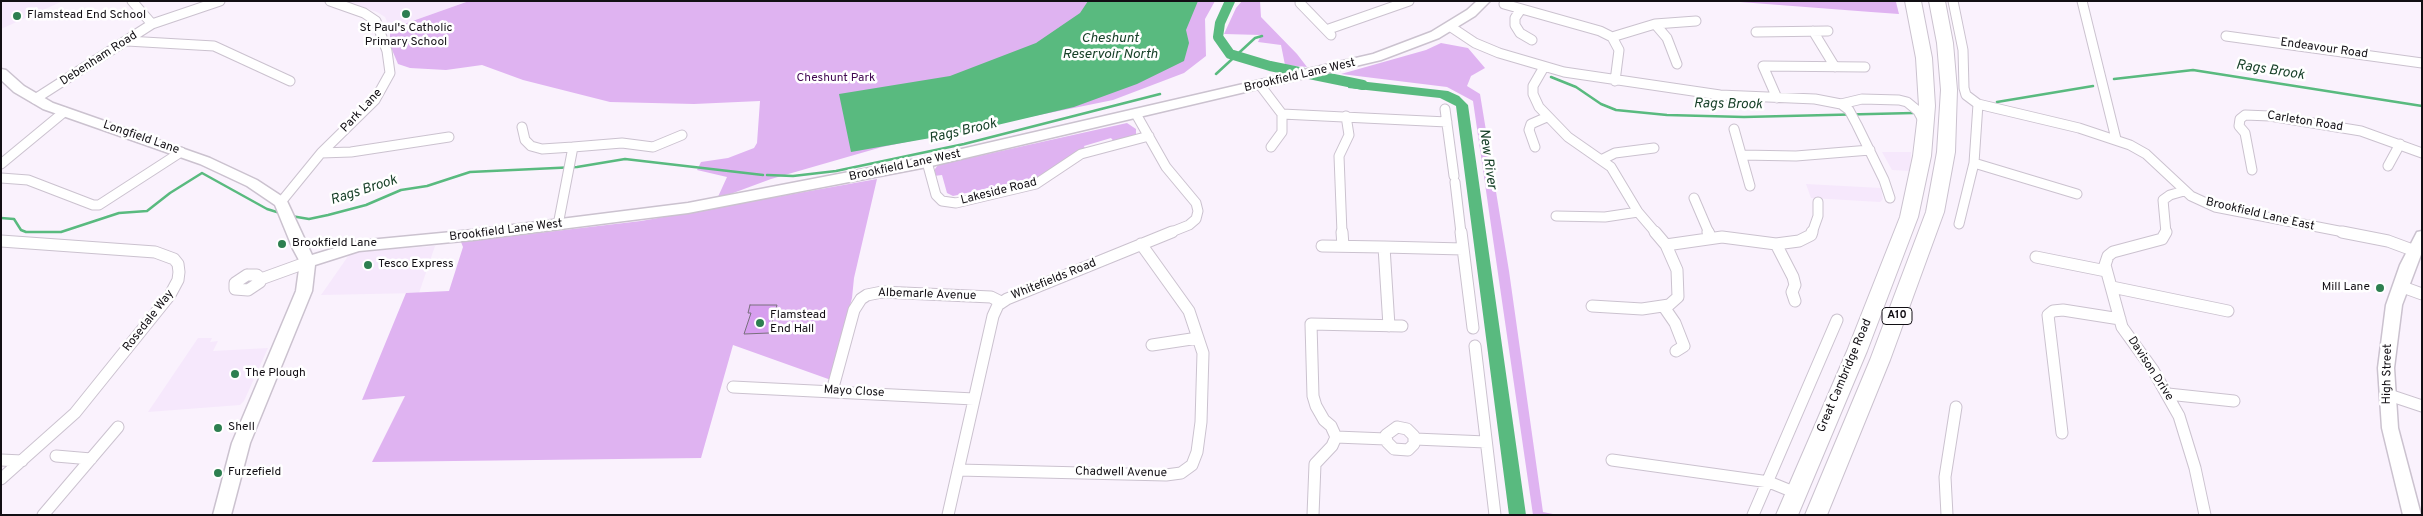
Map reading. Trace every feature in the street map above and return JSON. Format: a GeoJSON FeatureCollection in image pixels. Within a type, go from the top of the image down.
{"type":"FeatureCollection","features":[{"type":"Feature","properties":{"kind":"highway","name":"Great Cambridge Road"},"geometry":{"type":"LineString","coordinates":[[1787,515],[1860,342],[1909,217],[1922,156],[1927,96],[1924,58],[1913,1]]}},
{"type":"Feature","properties":{"kind":"highway","name":"Great Cambridge Road"},"geometry":{"type":"LineString","coordinates":[[1816,515],[1880,360],[1935,212],[1946,152],[1949,96],[1945,43],[1937,1]]}},
{"type":"Feature","properties":{"kind":"main road","name":"Brookfield Lane West"},"geometry":{"type":"LineString","coordinates":[[308,262],[358,246],[431,240],[558,225],[724,202],[927,162],[1326,70],[1407,48],[1451,27],[1484,1]]}},
{"type":"Feature","properties":{"kind":"main road","name":"Longfield Lane"},"geometry":{"type":"LineString","coordinates":[[1,73],[34,98],[64,112],[181,152],[229,171],[283,205]]}},
{"type":"Feature","properties":{"kind":"main road"},"geometry":{"type":"LineString","coordinates":[[222,515],[241,443],[304,291],[308,262],[300,249],[283,205]]}},
{"type":"Feature","properties":{"kind":"main road","name":"High Street"},"geometry":{"type":"LineString","coordinates":[[2412,515],[2396,457],[2388,419],[2386,394],[2391,315],[2400,286],[2418,244]]}},
{"type":"Feature","properties":{"kind":"street"},"geometry":{"type":"LineString","coordinates":[[132,1],[152,24]]}},
{"type":"Feature","properties":{"kind":"street","name":"Debenham Road"},"geometry":{"type":"LineString","coordinates":[[34,98],[152,24],[220,1]]}},
{"type":"Feature","properties":{"kind":"street","name":"Park Lane"},"geometry":{"type":"LineString","coordinates":[[283,205],[321,153],[375,100],[390,73],[386,51],[376,21],[364,13],[330,1]]}},
{"type":"Feature","properties":{"kind":"street"},"geometry":{"type":"LineString","coordinates":[[1300,4],[1329,33],[1409,1]]}},
{"type":"Feature","properties":{"kind":"street"},"geometry":{"type":"LineString","coordinates":[[1953,1],[1963,50],[1964,88],[1966,94],[1978,104],[1974,163],[1960,224]]}},
{"type":"Feature","properties":{"kind":"street"},"geometry":{"type":"LineString","coordinates":[[2082,1],[2116,139]]}},
{"type":"Feature","properties":{"kind":"street"},"geometry":{"type":"LineString","coordinates":[[1504,4],[1600,30],[1612,37],[1617,43],[1619,50],[1615,81]]}},
{"type":"Feature","properties":{"kind":"street"},"geometry":{"type":"LineString","coordinates":[[1521,9],[1514,20],[1515,28],[1532,40]]}},
{"type":"Feature","properties":{"kind":"street"},"geometry":{"type":"LineString","coordinates":[[1612,37],[1655,24],[1696,22]]}},
{"type":"Feature","properties":{"kind":"street"},"geometry":{"type":"LineString","coordinates":[[1655,24],[1667,38],[1677,64]]}},
{"type":"Feature","properties":{"kind":"street"},"geometry":{"type":"LineString","coordinates":[[1451,27],[1499,54],[1544,67],[1615,81],[1710,94],[1815,98],[1841,104],[1862,99],[1898,100],[1907,102],[1918,111],[1925,124]]}},
{"type":"Feature","properties":{"kind":"street"},"geometry":{"type":"LineString","coordinates":[[1813,31],[1835,67]]}},
{"type":"Feature","properties":{"kind":"street"},"geometry":{"type":"LineString","coordinates":[[1756,32],[1828,31]]}},
{"type":"Feature","properties":{"kind":"street","name":"Endeavour Road"},"geometry":{"type":"LineString","coordinates":[[2226,36],[2422,63]]}},
{"type":"Feature","properties":{"kind":"street"},"geometry":{"type":"LineString","coordinates":[[127,41],[214,46],[290,81]]}},
{"type":"Feature","properties":{"kind":"street"},"geometry":{"type":"LineString","coordinates":[[1777,98],[1763,66],[1865,67]]}},
{"type":"Feature","properties":{"kind":"street"},"geometry":{"type":"LineString","coordinates":[[1544,67],[1532,89],[1535,99],[1547,117],[1568,136],[1603,159],[1619,178],[1638,212],[1666,245],[1677,270],[1679,288],[1675,300],[1664,307],[1592,306]]}},
{"type":"Feature","properties":{"kind":"street"},"geometry":{"type":"LineString","coordinates":[[1260,85],[1282,114],[1282,132],[1271,148]]}},
{"type":"Feature","properties":{"kind":"street"},"geometry":{"type":"LineString","coordinates":[[1841,104],[1851,114],[1870,150],[1890,198]]}},
{"type":"Feature","properties":{"kind":"street","name":"Brookfield Lane East"},"geometry":{"type":"LineString","coordinates":[[1978,104],[2116,139],[2146,154],[2184,191],[2215,207],[2388,241],[2418,244]]}},
{"type":"Feature","properties":{"kind":"street"},"geometry":{"type":"LineString","coordinates":[[1445,109],[1472,328]]}},
{"type":"Feature","properties":{"kind":"street"},"geometry":{"type":"LineString","coordinates":[[1,164],[64,112]]}},
{"type":"Feature","properties":{"kind":"street","name":"Whitefields Road"},"geometry":{"type":"LineString","coordinates":[[948,515],[995,310],[1001,302],[1189,225],[1196,218],[1198,211],[1196,203],[1166,167],[1136,114]]}},
{"type":"Feature","properties":{"kind":"street"},"geometry":{"type":"LineString","coordinates":[[1282,114],[1447,122]]}},
{"type":"Feature","properties":{"kind":"street","name":"Carleton Road"},"geometry":{"type":"LineString","coordinates":[[2252,170],[2245,133],[2239,126],[2240,119],[2245,115],[2270,116],[2361,131],[2422,153]]}},
{"type":"Feature","properties":{"kind":"street"},"geometry":{"type":"LineString","coordinates":[[1343,246],[1339,156],[1349,135],[1346,116]]}},
{"type":"Feature","properties":{"kind":"street"},"geometry":{"type":"LineString","coordinates":[[1535,147],[1529,130],[1530,124],[1547,117]]}},
{"type":"Feature","properties":{"kind":"street"},"geometry":{"type":"LineString","coordinates":[[522,127],[525,140],[531,146],[542,149],[622,142],[653,147],[682,135]]}},
{"type":"Feature","properties":{"kind":"street"},"geometry":{"type":"LineString","coordinates":[[1734,129],[1750,186]]}},
{"type":"Feature","properties":{"kind":"street","name":"Lakeside Road"},"geometry":{"type":"LineString","coordinates":[[927,162],[936,195],[942,201],[956,203],[1036,184],[1081,154],[1149,136]]}},
{"type":"Feature","properties":{"kind":"street"},"geometry":{"type":"LineString","coordinates":[[321,153],[336,154],[449,137]]}},
{"type":"Feature","properties":{"kind":"street"},"geometry":{"type":"LineString","coordinates":[[2388,166],[2400,144]]}},
{"type":"Feature","properties":{"kind":"street"},"geometry":{"type":"LineString","coordinates":[[558,225],[573,147]]}},
{"type":"Feature","properties":{"kind":"street"},"geometry":{"type":"LineString","coordinates":[[1603,159],[1616,152],[1654,148]]}},
{"type":"Feature","properties":{"kind":"street"},"geometry":{"type":"LineString","coordinates":[[1742,155],[1796,156],[1870,150]]}},
{"type":"Feature","properties":{"kind":"street"},"geometry":{"type":"LineString","coordinates":[[1,178],[28,180],[93,205],[99,205],[181,152]]}},
{"type":"Feature","properties":{"kind":"street"},"geometry":{"type":"LineString","coordinates":[[1974,163],[2077,194]]}},
{"type":"Feature","properties":{"kind":"street"},"geometry":{"type":"LineString","coordinates":[[2036,257],[2106,272],[2106,261],[2113,252],[2162,239],[2167,231],[2163,200],[2170,195],[2184,191]]}},
{"type":"Feature","properties":{"kind":"street"},"geometry":{"type":"LineString","coordinates":[[1694,198],[1711,238]]}},
{"type":"Feature","properties":{"kind":"street"},"geometry":{"type":"LineString","coordinates":[[1666,245],[1731,237],[1776,244],[1799,241],[1811,235],[1818,216],[1818,202]]}},
{"type":"Feature","properties":{"kind":"street"},"geometry":{"type":"LineString","coordinates":[[1556,216],[1605,217],[1638,212]]}},
{"type":"Feature","properties":{"kind":"street","name":"Rosedale Way"},"geometry":{"type":"LineString","coordinates":[[1,241],[155,252],[174,259],[178,264],[180,272],[170,295],[75,413],[1,479]]}},
{"type":"Feature","properties":{"kind":"street","name":"Chadwell Avenue"},"geometry":{"type":"LineString","coordinates":[[958,470],[1145,475],[1181,473],[1192,465],[1195,458],[1201,422],[1203,353],[1194,322],[1178,293],[1141,244]]}},
{"type":"Feature","properties":{"kind":"street"},"geometry":{"type":"LineString","coordinates":[[1776,244],[1782,259],[1793,276],[1795,285],[1792,292],[1795,301]]}},
{"type":"Feature","properties":{"kind":"street"},"geometry":{"type":"LineString","coordinates":[[1322,246],[1462,249]]}},
{"type":"Feature","properties":{"kind":"street"},"geometry":{"type":"LineString","coordinates":[[1384,247],[1389,326]]}},
{"type":"Feature","properties":{"kind":"street"},"geometry":{"type":"LineString","coordinates":[[261,279],[308,262]]}},
{"type":"Feature","properties":{"kind":"street","name":"Davison Drive"},"geometry":{"type":"LineString","coordinates":[[2106,272],[2127,336],[2168,394],[2179,416],[2205,515]]}},
{"type":"Feature","properties":{"kind":"street"},"geometry":{"type":"LineString","coordinates":[[2400,286],[2422,294]]}},
{"type":"Feature","properties":{"kind":"street"},"geometry":{"type":"LineString","coordinates":[[2112,287],[2228,311]]}},
{"type":"Feature","properties":{"kind":"street","name":"Albemarle Avenue"},"geometry":{"type":"LineString","coordinates":[[832,391],[854,310],[861,298],[882,292],[991,297],[1001,302]]}},
{"type":"Feature","properties":{"kind":"street"},"geometry":{"type":"LineString","coordinates":[[1664,307],[1675,323],[1684,346],[1676,351]]}},
{"type":"Feature","properties":{"kind":"street"},"geometry":{"type":"LineString","coordinates":[[2062,433],[2048,315],[2063,310],[2120,319]]}},
{"type":"Feature","properties":{"kind":"street"},"geometry":{"type":"LineString","coordinates":[[1753,515],[1837,320]]}},
{"type":"Feature","properties":{"kind":"street"},"geometry":{"type":"LineString","coordinates":[[1313,515],[1315,464],[1332,446],[1336,437],[1332,426],[1324,420],[1316,406],[1311,324],[1402,326]]}},
{"type":"Feature","properties":{"kind":"street"},"geometry":{"type":"LineString","coordinates":[[1152,344],[1198,338]]}},
{"type":"Feature","properties":{"kind":"street"},"geometry":{"type":"LineString","coordinates":[[1475,346],[1494,509]]}},
{"type":"Feature","properties":{"kind":"street","name":"Mayo Close"},"geometry":{"type":"LineString","coordinates":[[733,387],[974,399]]}},
{"type":"Feature","properties":{"kind":"street"},"geometry":{"type":"LineString","coordinates":[[2168,394],[2234,400]]}},
{"type":"Feature","properties":{"kind":"street"},"geometry":{"type":"LineString","coordinates":[[2386,394],[2422,406]]}},
{"type":"Feature","properties":{"kind":"street"},"geometry":{"type":"LineString","coordinates":[[1947,515],[1945,477],[1956,407]]}},
{"type":"Feature","properties":{"kind":"street"},"geometry":{"type":"LineString","coordinates":[[43,515],[118,428]]}},
{"type":"Feature","properties":{"kind":"street"},"geometry":{"type":"LineString","coordinates":[[1402,428],[1411,432],[1415,439],[1412,447],[1404,451],[1390,446],[1386,439],[1388,431],[1402,428]]}},
{"type":"Feature","properties":{"kind":"street"},"geometry":{"type":"LineString","coordinates":[[1336,437],[1386,439]]}},
{"type":"Feature","properties":{"kind":"street"},"geometry":{"type":"LineString","coordinates":[[1415,439],[1486,442]]}},
{"type":"Feature","properties":{"kind":"street"},"geometry":{"type":"LineString","coordinates":[[56,456],[91,459]]}},
{"type":"Feature","properties":{"kind":"street"},"geometry":{"type":"LineString","coordinates":[[1,460],[22,461]]}},
{"type":"Feature","properties":{"kind":"street"},"geometry":{"type":"LineString","coordinates":[[1612,460],[1768,482],[1796,493]]}},
{"type":"Feature","properties":{"kind":"shaded area","name":"Flamstead End School"},"geometry":{"type":"Polygon","coordinates":[[[1,1],[63,1],[1,29],[1,1]]]}},
{"type":"Feature","properties":{"kind":"shaded area","name":"St Paul's Catholic Primary School"},"geometry":{"type":"Polygon","coordinates":[[[344,1],[469,1],[390,29],[385,17],[377,12],[344,1]]]}},
{"type":"Feature","properties":{"kind":"shaded area"},"geometry":{"type":"Polygon","coordinates":[[[1882,152],[1911,152],[1910,171],[1892,170],[1882,152]]]}},
{"type":"Feature","properties":{"kind":"shaded area"},"geometry":{"type":"Polygon","coordinates":[[[1806,184],[1881,188],[1883,199],[1880,202],[1811,198],[1806,184]]]}},
{"type":"Feature","properties":{"kind":"shaded area"},"geometry":{"type":"Polygon","coordinates":[[[435,246],[419,293],[321,295],[351,252],[435,246]]]}},
{"type":"Feature","properties":{"kind":"shaded area"},"geometry":{"type":"Polygon","coordinates":[[[198,338],[212,338],[210,342],[218,341],[213,351],[268,348],[244,401],[240,405],[148,412],[198,338]]]}},
{"type":"Feature","properties":{"kind":"green space","name":"Cheshunt Park"},"geometry":{"type":"Polygon","coordinates":[[[469,1],[1215,1],[1205,19],[1206,56],[1184,73],[1113,100],[882,147],[771,179],[717,199],[727,177],[697,170],[701,162],[728,158],[754,148],[757,143],[760,101],[694,104],[610,102],[523,80],[482,65],[446,70],[410,68],[398,64],[390,45],[390,29],[469,1]]]}},
{"type":"Feature","properties":{"kind":"green space"},"geometry":{"type":"Polygon","coordinates":[[[1242,1],[1260,1],[1261,17],[1307,67],[1285,65],[1281,45],[1258,42],[1261,35],[1224,34],[1236,8],[1242,1]]]}},
{"type":"Feature","properties":{"kind":"green space"},"geometry":{"type":"Polygon","coordinates":[[[1727,1],[1896,2],[1899,14],[1871,12],[1727,1]]]}},
{"type":"Feature","properties":{"kind":"green space"},"geometry":{"type":"Polygon","coordinates":[[[1441,43],[1468,48],[1485,68],[1471,76],[1467,86],[1480,94],[1509,271],[1543,512],[1558,515],[1533,515],[1473,101],[1447,87],[1341,74],[1426,50],[1441,43]]]}},
{"type":"Feature","properties":{"kind":"green space"},"geometry":{"type":"Polygon","coordinates":[[[1127,123],[1136,129],[1136,136],[1115,143],[1111,138],[1084,146],[1085,149],[1053,172],[1027,184],[1023,180],[953,196],[947,193],[942,175],[934,176],[938,165],[1127,123]]]}},
{"type":"Feature","properties":{"kind":"green space"},"geometry":{"type":"Polygon","coordinates":[[[877,179],[854,278],[852,298],[831,380],[733,345],[701,458],[372,462],[405,396],[362,400],[406,293],[449,291],[463,247],[461,242],[641,221],[877,179]]]}},
{"type":"Feature","properties":{"kind":"water","name":"Cheshunt Reservoir North"},"geometry":{"type":"Polygon","coordinates":[[[1088,1],[1198,1],[1186,30],[1189,43],[1184,61],[1137,84],[1074,107],[976,130],[851,152],[839,94],[950,76],[1036,43],[1080,13],[1088,1]]]}},
{"type":"Feature","properties":{"kind":"water"},"geometry":{"type":"Polygon","coordinates":[[[1350,80],[1448,91],[1459,96],[1468,105],[1526,515],[1509,515],[1456,106],[1440,98],[1348,88],[1350,80]]]}},
{"type":"Feature","properties":{"kind":"building","name":"Flamstead End Hall"},"geometry":{"type":"Polygon","coordinates":[[[750,305],[777,305],[769,333],[744,334],[751,313],[748,313],[750,305]]]}},
{"type":"Feature","properties":{"kind":"waterway","name":"New River"},"geometry":{"type":"LineString","coordinates":[[1230,1],[1220,23],[1218,37],[1230,54],[1270,66],[1363,85]]}},
{"type":"Feature","properties":{"kind":"waterway","name":"Rags Brook"},"geometry":{"type":"LineString","coordinates":[[1216,74],[1255,38],[1262,36]]}},
{"type":"Feature","properties":{"kind":"waterway","name":"Rags Brook"},"geometry":{"type":"LineString","coordinates":[[2114,79],[2193,70],[2422,106]]}},
{"type":"Feature","properties":{"kind":"waterway","name":"Rags Brook"},"geometry":{"type":"LineString","coordinates":[[1551,77],[1576,87],[1601,104],[1616,110],[1667,115],[1744,117],[1913,113]]}},
{"type":"Feature","properties":{"kind":"waterway","name":"Rags Brook"},"geometry":{"type":"LineString","coordinates":[[1997,102],[2093,86]]}},
{"type":"Feature","properties":{"kind":"waterway","name":"Rags Brook"},"geometry":{"type":"LineString","coordinates":[[767,175],[793,176],[836,171],[964,144],[1160,94]]}},
{"type":"Feature","properties":{"kind":"waterway","name":"Rags Brook"},"geometry":{"type":"LineString","coordinates":[[291,216],[309,219],[328,215],[366,205],[401,190],[427,186],[470,172],[577,167],[625,159],[763,175]]}},
{"type":"Feature","properties":{"kind":"waterway","name":"Rags Brook"},"geometry":{"type":"LineString","coordinates":[[1,218],[14,219],[21,230],[26,232],[61,232],[119,213],[147,211],[170,193],[202,173],[267,209],[280,213]]}},
{"type":"Feature","properties":{"kind":"place","name":"St Paul's Catholic Primary School"},"geometry":{"type":"Point","coordinates":[406,14]}},
{"type":"Feature","properties":{"kind":"place","name":"Flamstead End School"},"geometry":{"type":"Point","coordinates":[17,16]}},
{"type":"Feature","properties":{"kind":"place","name":"Brookfield Lane"},"geometry":{"type":"Point","coordinates":[282,244]}},
{"type":"Feature","properties":{"kind":"place","name":"Tesco Express"},"geometry":{"type":"Point","coordinates":[368,265]}},
{"type":"Feature","properties":{"kind":"place","name":"Mill Lane"},"geometry":{"type":"Point","coordinates":[2380,288]}},
{"type":"Feature","properties":{"kind":"place","name":"Flamstead End Hall"},"geometry":{"type":"Point","coordinates":[760,323]}},
{"type":"Feature","properties":{"kind":"place","name":"The Plough"},"geometry":{"type":"Point","coordinates":[235,374]}},
{"type":"Feature","properties":{"kind":"place","name":"Shell"},"geometry":{"type":"Point","coordinates":[218,428]}},
{"type":"Feature","properties":{"kind":"place","name":"Furzefield"},"geometry":{"type":"Point","coordinates":[218,473]}}]}
